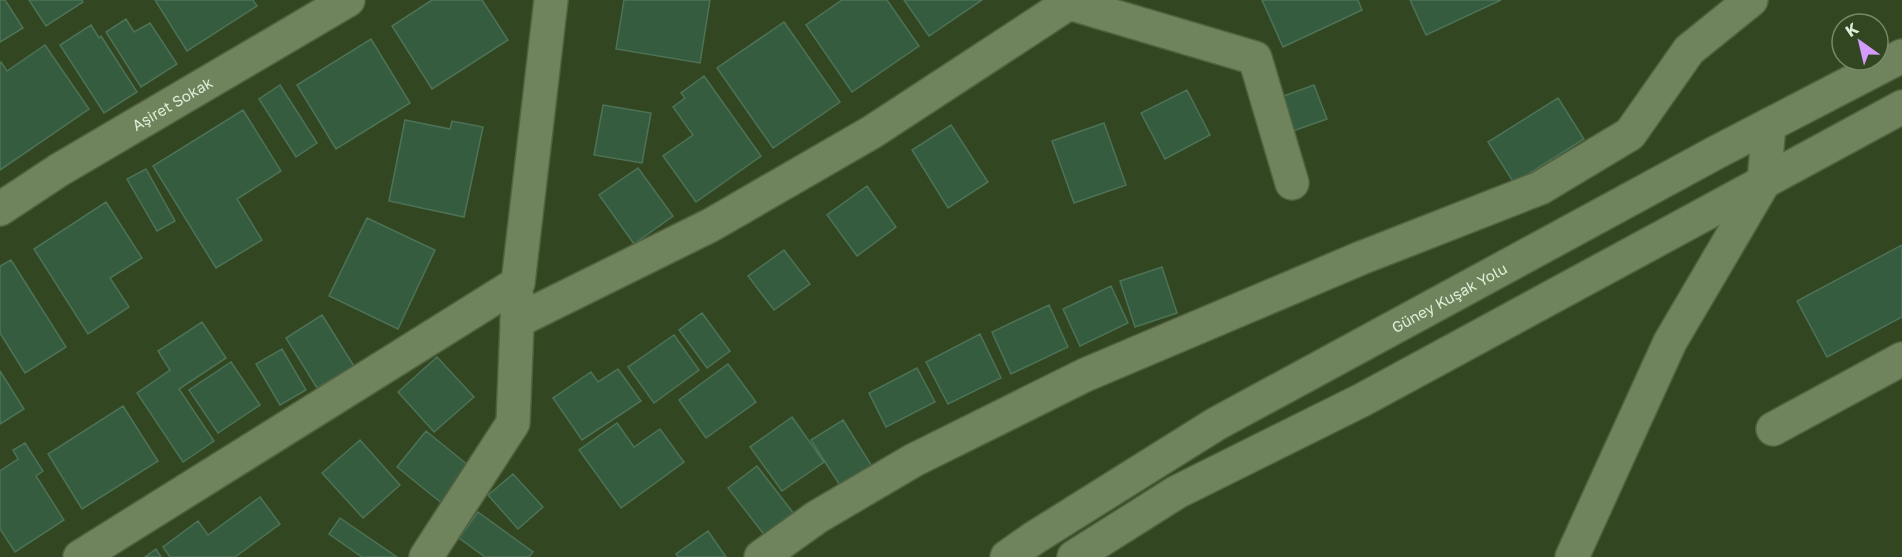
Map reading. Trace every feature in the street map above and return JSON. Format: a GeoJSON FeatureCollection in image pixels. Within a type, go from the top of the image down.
{"type":"FeatureCollection","features":[{"type":"Feature","properties":{"kind":"street","name":"Aşiret Sokak"},"geometry":{"type":"LineString","coordinates":[[0,209],[59,170],[348,0]]}},
{"type":"Feature","properties":{"kind":"street"},"geometry":{"type":"LineString","coordinates":[[426,557],[513,423],[518,284],[551,0]]}},
{"type":"Feature","properties":{"kind":"street"},"geometry":{"type":"LineString","coordinates":[[761,557],[817,517],[914,460],[1085,375],[1361,258],[1540,188],[1630,134],[1689,50],[1751,0]]}},
{"type":"Feature","properties":{"kind":"street"},"geometry":{"type":"LineString","coordinates":[[517,321],[711,225],[872,132],[1068,2],[1255,58],[1292,183]]}},
{"type":"Feature","properties":{"kind":"street","name":"Güney Kuşak Yolu"},"geometry":{"type":"LineString","coordinates":[[1007,557],[1216,424],[1769,125],[1902,56]]}},
{"type":"Feature","properties":{"kind":"street"},"geometry":{"type":"LineString","coordinates":[[1074,557],[1177,492],[1362,400],[1902,107]]}},
{"type":"Feature","properties":{"kind":"street"},"geometry":{"type":"LineString","coordinates":[[1572,557],[1670,342],[1764,182],[1769,125]]}},
{"type":"Feature","properties":{"kind":"street"},"geometry":{"type":"LineString","coordinates":[[80,557],[518,284]]}},
{"type":"Feature","properties":{"kind":"street"},"geometry":{"type":"LineString","coordinates":[[1773,429],[1902,359]]}},
{"type":"Feature","properties":{"kind":"building"},"geometry":{"type":"Polygon","coordinates":[[[0,0],[5,0],[23,28],[0,42],[0,0]]]}},
{"type":"Feature","properties":{"kind":"building"},"geometry":{"type":"Polygon","coordinates":[[[29,0],[82,0],[83,2],[46,26],[29,0]]]}},
{"type":"Feature","properties":{"kind":"building"},"geometry":{"type":"Polygon","coordinates":[[[155,0],[253,0],[257,6],[187,51],[155,0]]]}},
{"type":"Feature","properties":{"kind":"building"},"geometry":{"type":"Polygon","coordinates":[[[432,0],[482,0],[508,40],[432,89],[392,26],[432,0]]]}},
{"type":"Feature","properties":{"kind":"building"},"geometry":{"type":"Polygon","coordinates":[[[624,0],[710,0],[700,63],[616,49],[624,0]]]}},
{"type":"Feature","properties":{"kind":"building"},"geometry":{"type":"Polygon","coordinates":[[[842,0],[887,0],[919,46],[852,92],[806,25],[842,0]]]}},
{"type":"Feature","properties":{"kind":"building"},"geometry":{"type":"Polygon","coordinates":[[[904,0],[982,0],[929,36],[904,0]]]}},
{"type":"Feature","properties":{"kind":"building"},"geometry":{"type":"Polygon","coordinates":[[[1262,0],[1358,0],[1362,10],[1283,47],[1262,0]]]}},
{"type":"Feature","properties":{"kind":"building"},"geometry":{"type":"Polygon","coordinates":[[[1410,0],[1501,0],[1426,35],[1410,0]]]}},
{"type":"Feature","properties":{"kind":"building"},"geometry":{"type":"Polygon","coordinates":[[[126,19],[134,32],[150,23],[177,64],[141,87],[106,32],[126,19]]]}},
{"type":"Feature","properties":{"kind":"building"},"geometry":{"type":"Polygon","coordinates":[[[784,22],[840,102],[773,148],[717,68],[784,22]]]}},
{"type":"Feature","properties":{"kind":"building"},"geometry":{"type":"Polygon","coordinates":[[[91,25],[99,38],[101,36],[137,92],[104,113],[60,45],[91,25]]]}},
{"type":"Feature","properties":{"kind":"building"},"geometry":{"type":"Polygon","coordinates":[[[371,39],[410,103],[336,149],[297,85],[371,39]]]}},
{"type":"Feature","properties":{"kind":"building"},"geometry":{"type":"Polygon","coordinates":[[[45,45],[89,109],[0,170],[0,63],[7,71],[45,45]]]}},
{"type":"Feature","properties":{"kind":"building"},"geometry":{"type":"Polygon","coordinates":[[[704,76],[761,156],[696,202],[663,156],[693,135],[673,107],[685,98],[681,93],[704,76]]]}},
{"type":"Feature","properties":{"kind":"building"},"geometry":{"type":"Polygon","coordinates":[[[280,85],[317,143],[296,157],[259,99],[280,85]]]}},
{"type":"Feature","properties":{"kind":"building"},"geometry":{"type":"Polygon","coordinates":[[[1314,85],[1327,119],[1290,132],[1278,98],[1314,85]]]}},
{"type":"Feature","properties":{"kind":"building"},"geometry":{"type":"Polygon","coordinates":[[[1187,90],[1210,135],[1165,159],[1141,113],[1187,90]]]}},
{"type":"Feature","properties":{"kind":"building"},"geometry":{"type":"Polygon","coordinates":[[[1558,98],[1584,139],[1514,183],[1488,142],[1558,98]]]}},
{"type":"Feature","properties":{"kind":"building"},"geometry":{"type":"Polygon","coordinates":[[[603,105],[651,113],[642,163],[594,155],[603,105]]]}},
{"type":"Feature","properties":{"kind":"building"},"geometry":{"type":"Polygon","coordinates":[[[243,110],[281,171],[237,199],[262,240],[216,268],[153,166],[243,110]]]}},
{"type":"Feature","properties":{"kind":"building"},"geometry":{"type":"Polygon","coordinates":[[[405,120],[450,129],[452,121],[483,127],[464,217],[389,201],[405,120]]]}},
{"type":"Feature","properties":{"kind":"building"},"geometry":{"type":"Polygon","coordinates":[[[1104,123],[1126,185],[1074,203],[1052,141],[1104,123]]]}},
{"type":"Feature","properties":{"kind":"building"},"geometry":{"type":"Polygon","coordinates":[[[951,125],[988,182],[948,208],[912,150],[951,125]]]}},
{"type":"Feature","properties":{"kind":"building"},"geometry":{"type":"Polygon","coordinates":[[[638,168],[673,216],[634,244],[599,195],[638,168]]]}},
{"type":"Feature","properties":{"kind":"building"},"geometry":{"type":"Polygon","coordinates":[[[146,169],[175,221],[157,231],[127,179],[146,169]]]}},
{"type":"Feature","properties":{"kind":"building"},"geometry":{"type":"Polygon","coordinates":[[[867,186],[896,227],[857,256],[827,215],[867,186]]]}},
{"type":"Feature","properties":{"kind":"building"},"geometry":{"type":"Polygon","coordinates":[[[106,202],[142,258],[110,278],[129,307],[88,334],[34,249],[106,202]]]}},
{"type":"Feature","properties":{"kind":"building"},"geometry":{"type":"Polygon","coordinates":[[[367,218],[435,250],[398,329],[329,296],[367,218]]]}},
{"type":"Feature","properties":{"kind":"building"},"geometry":{"type":"Polygon","coordinates":[[[1902,245],[1902,317],[1827,357],[1797,301],[1902,245]]]}},
{"type":"Feature","properties":{"kind":"building"},"geometry":{"type":"Polygon","coordinates":[[[784,250],[810,284],[774,310],[748,276],[784,250]]]}},
{"type":"Feature","properties":{"kind":"building"},"geometry":{"type":"Polygon","coordinates":[[[11,260],[66,347],[25,373],[0,333],[0,266],[11,260]]]}},
{"type":"Feature","properties":{"kind":"building"},"geometry":{"type":"Polygon","coordinates":[[[1162,267],[1177,313],[1135,327],[1120,281],[1162,267]]]}},
{"type":"Feature","properties":{"kind":"building"},"geometry":{"type":"Polygon","coordinates":[[[1111,286],[1128,323],[1080,346],[1063,309],[1111,286]]]}},
{"type":"Feature","properties":{"kind":"building"},"geometry":{"type":"Polygon","coordinates":[[[1049,305],[1068,347],[1011,374],[992,332],[1049,305]]]}},
{"type":"Feature","properties":{"kind":"building"},"geometry":{"type":"Polygon","coordinates":[[[702,313],[730,351],[707,368],[679,330],[702,313]]]}},
{"type":"Feature","properties":{"kind":"building"},"geometry":{"type":"Polygon","coordinates":[[[322,315],[354,366],[317,388],[286,338],[322,315]]]}},
{"type":"Feature","properties":{"kind":"building"},"geometry":{"type":"Polygon","coordinates":[[[202,322],[226,358],[179,389],[214,441],[183,462],[137,393],[170,370],[158,351],[202,322]]]}},
{"type":"Feature","properties":{"kind":"building"},"geometry":{"type":"Polygon","coordinates":[[[980,334],[1001,378],[948,404],[926,362],[980,334]]]}},
{"type":"Feature","properties":{"kind":"building"},"geometry":{"type":"Polygon","coordinates":[[[674,335],[699,370],[654,403],[628,367],[674,335]]]}},
{"type":"Feature","properties":{"kind":"building"},"geometry":{"type":"Polygon","coordinates":[[[282,349],[306,390],[280,405],[256,364],[282,349]]]}},
{"type":"Feature","properties":{"kind":"building"},"geometry":{"type":"Polygon","coordinates":[[[437,357],[474,397],[434,432],[398,392],[437,357]]]}},
{"type":"Feature","properties":{"kind":"building"},"geometry":{"type":"Polygon","coordinates":[[[231,362],[260,405],[218,433],[189,390],[231,362]]]}},
{"type":"Feature","properties":{"kind":"building"},"geometry":{"type":"Polygon","coordinates":[[[728,364],[756,402],[706,438],[679,400],[728,364]]]}},
{"type":"Feature","properties":{"kind":"building"},"geometry":{"type":"Polygon","coordinates":[[[917,368],[935,402],[886,427],[869,393],[917,368]]]}},
{"type":"Feature","properties":{"kind":"building"},"geometry":{"type":"Polygon","coordinates":[[[618,369],[641,401],[582,440],[553,398],[591,372],[598,382],[618,369]]]}},
{"type":"Feature","properties":{"kind":"building"},"geometry":{"type":"Polygon","coordinates":[[[0,371],[24,409],[0,424],[0,371]]]}},
{"type":"Feature","properties":{"kind":"building"},"geometry":{"type":"Polygon","coordinates":[[[123,406],[158,461],[82,509],[48,454],[123,406]]]}},
{"type":"Feature","properties":{"kind":"building"},"geometry":{"type":"Polygon","coordinates":[[[792,417],[824,462],[782,491],[750,447],[792,417]]]}},
{"type":"Feature","properties":{"kind":"building"},"geometry":{"type":"Polygon","coordinates":[[[843,420],[873,468],[841,487],[811,440],[843,420]]]}},
{"type":"Feature","properties":{"kind":"building"},"geometry":{"type":"Polygon","coordinates":[[[617,423],[634,447],[660,429],[684,462],[621,508],[579,450],[617,423]]]}},
{"type":"Feature","properties":{"kind":"building"},"geometry":{"type":"Polygon","coordinates":[[[426,431],[474,470],[444,505],[397,467],[426,431]]]}},
{"type":"Feature","properties":{"kind":"building"},"geometry":{"type":"Polygon","coordinates":[[[360,440],[400,485],[363,518],[322,473],[360,440]]]}},
{"type":"Feature","properties":{"kind":"building"},"geometry":{"type":"Polygon","coordinates":[[[25,443],[43,471],[36,476],[64,520],[15,552],[0,529],[0,471],[18,459],[13,450],[25,443]]]}},
{"type":"Feature","properties":{"kind":"building"},"geometry":{"type":"Polygon","coordinates":[[[757,466],[798,519],[769,541],[728,488],[757,466]]]}},
{"type":"Feature","properties":{"kind":"building"},"geometry":{"type":"Polygon","coordinates":[[[513,474],[543,507],[518,529],[488,495],[513,474]]]}},
{"type":"Feature","properties":{"kind":"building"},"geometry":{"type":"Polygon","coordinates":[[[260,497],[280,524],[235,557],[170,557],[163,547],[198,521],[208,535],[260,497]]]}},
{"type":"Feature","properties":{"kind":"building"},"geometry":{"type":"Polygon","coordinates":[[[478,512],[533,552],[529,557],[485,557],[459,538],[478,512]]]}},
{"type":"Feature","properties":{"kind":"building"},"geometry":{"type":"Polygon","coordinates":[[[340,518],[397,557],[362,557],[329,534],[340,518]]]}},
{"type":"Feature","properties":{"kind":"building"},"geometry":{"type":"Polygon","coordinates":[[[708,531],[726,557],[678,557],[676,554],[708,531]]]}},
{"type":"Feature","properties":{"kind":"building"},"geometry":{"type":"Polygon","coordinates":[[[156,549],[161,557],[145,557],[156,549]]]}}]}
